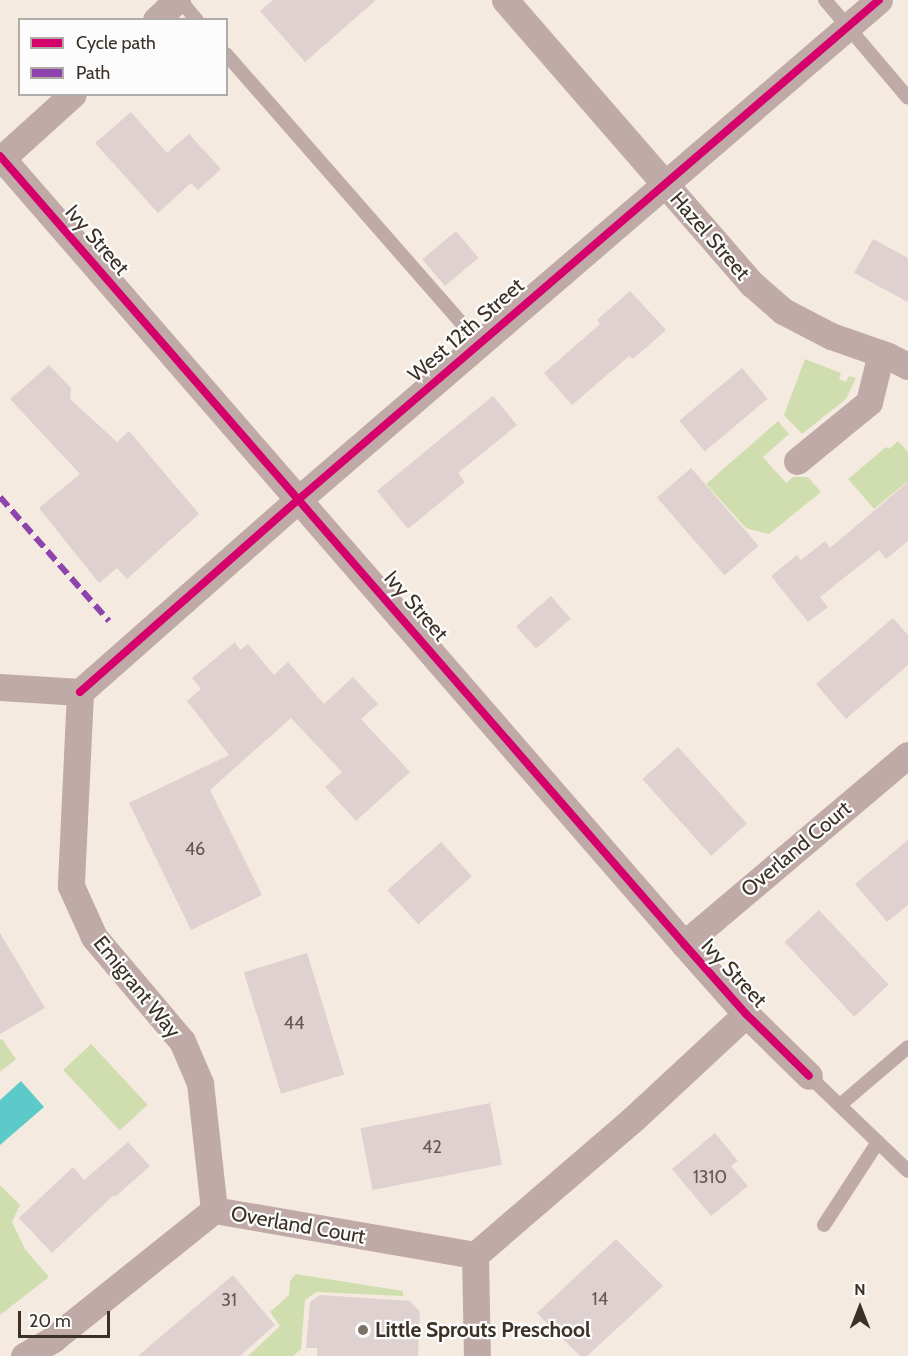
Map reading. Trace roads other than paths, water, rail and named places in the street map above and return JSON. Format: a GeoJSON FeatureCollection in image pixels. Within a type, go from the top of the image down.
{"type":"FeatureCollection","features":[{"type":"Feature","properties":{"kind":"street"},"geometry":{"type":"LineString","coordinates":[[158,18],[179,0]]}},
{"type":"Feature","properties":{"kind":"street","name":"Hazel Street"},"geometry":{"type":"LineString","coordinates":[[505,0],[752,284],[783,311],[831,336],[881,353],[908,366]]}},
{"type":"Feature","properties":{"kind":"street","name":"West 12th Street"},"geometry":{"type":"LineString","coordinates":[[80,692],[479,343],[879,0]]}},
{"type":"Feature","properties":{"kind":"street"},"geometry":{"type":"LineString","coordinates":[[1,158],[71,96]]}},
{"type":"Feature","properties":{"kind":"street","name":"Ivy Street"},"geometry":{"type":"LineString","coordinates":[[1,158],[684,944],[746,1014],[809,1076]]}},
{"type":"Feature","properties":{"kind":"street"},"geometry":{"type":"LineString","coordinates":[[797,461],[869,402],[881,353]]}},
{"type":"Feature","properties":{"kind":"street"},"geometry":{"type":"LineString","coordinates":[[0,687],[80,692]]}},
{"type":"Feature","properties":{"kind":"street","name":"Emigrant Way"},"geometry":{"type":"LineString","coordinates":[[80,692],[71,886],[94,937],[182,1041],[200,1083],[214,1210]]}},
{"type":"Feature","properties":{"kind":"street","name":"Overland Court"},"geometry":{"type":"LineString","coordinates":[[684,944],[908,755]]}},
{"type":"Feature","properties":{"kind":"street"},"geometry":{"type":"LineString","coordinates":[[477,1356],[475,1255],[632,1120],[746,1014]]}},
{"type":"Feature","properties":{"kind":"street","name":"Overland Court"},"geometry":{"type":"LineString","coordinates":[[24,1356],[53,1339],[214,1210],[475,1255]]}},
{"type":"Feature","properties":{"kind":"lane"},"geometry":{"type":"LineString","coordinates":[[179,0],[195,18]]}},
{"type":"Feature","properties":{"kind":"lane"},"geometry":{"type":"LineString","coordinates":[[825,0],[908,98]]}},
{"type":"Feature","properties":{"kind":"lane"},"geometry":{"type":"LineString","coordinates":[[228,56],[479,343]]}},
{"type":"Feature","properties":{"kind":"lane"},"geometry":{"type":"LineString","coordinates":[[840,1105],[908,1047]]}},
{"type":"Feature","properties":{"kind":"lane"},"geometry":{"type":"LineString","coordinates":[[809,1076],[908,1171]]}},
{"type":"Feature","properties":{"kind":"lane"},"geometry":{"type":"LineString","coordinates":[[824,1225],[878,1142]]}},
{"type":"Feature","properties":{"kind":"water"},"geometry":{"type":"Polygon","coordinates":[[[21,1081],[44,1107],[0,1145],[0,1100],[21,1081]]]}},
{"type":"Feature","properties":{"kind":"place","name":"Little Sprouts Preschool"},"geometry":{"type":"Point","coordinates":[363,1330]}}]}
